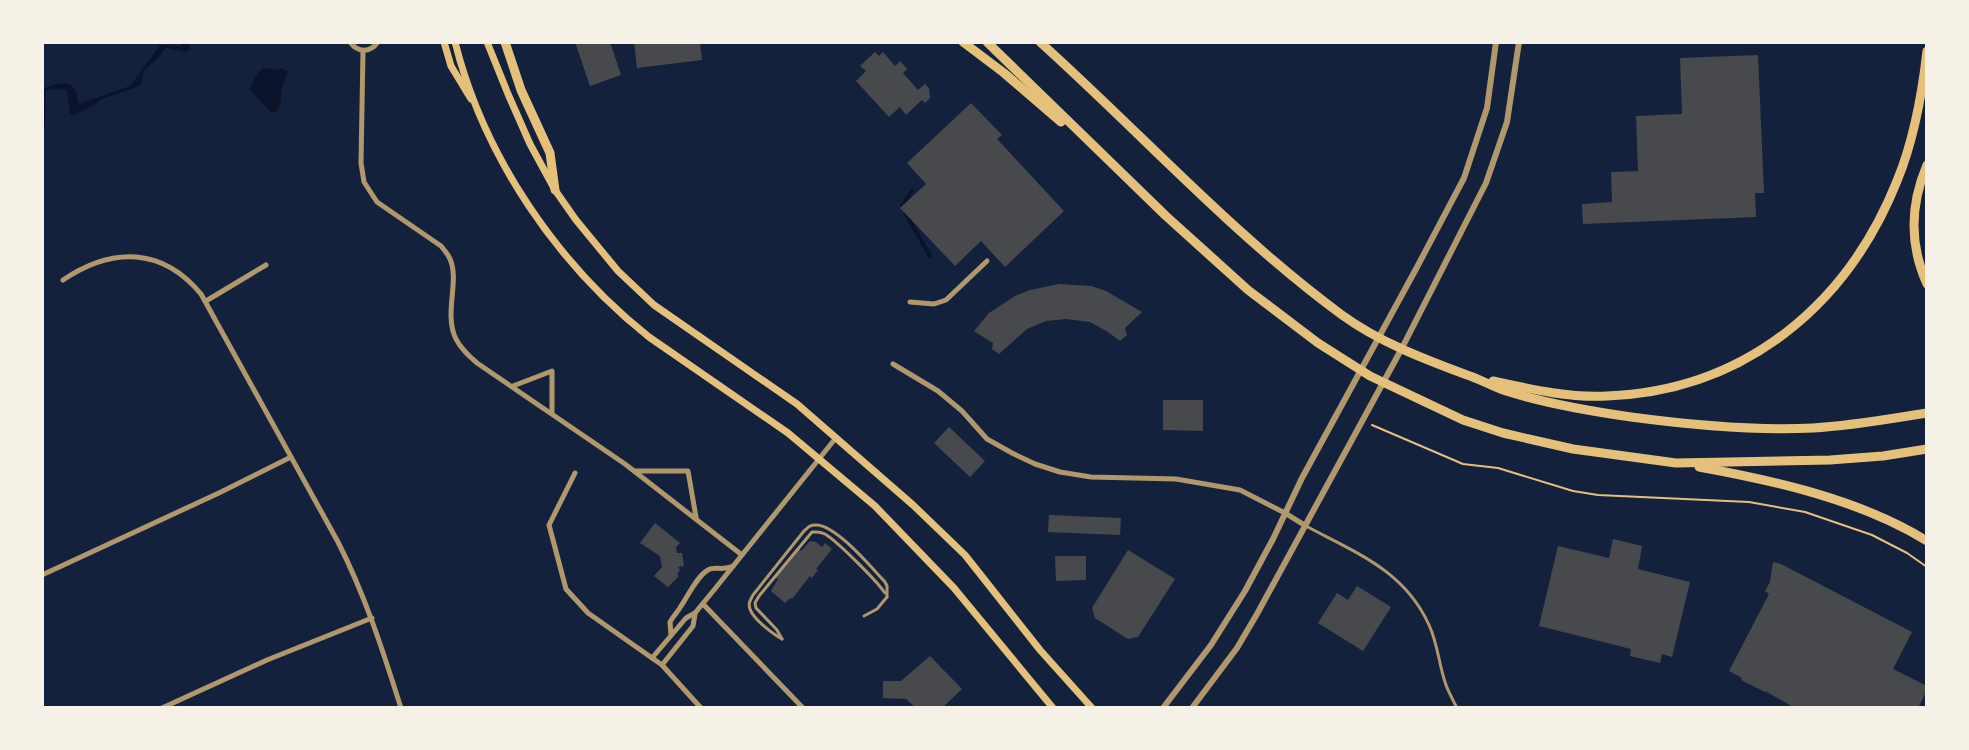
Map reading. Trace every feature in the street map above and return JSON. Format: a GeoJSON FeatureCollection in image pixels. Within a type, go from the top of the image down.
{"type":"FeatureCollection","features":[{"type":"Feature","properties":{"kind":"highway"},"geometry":{"type":"LineString","coordinates":[[505,42],[521,90],[550,153],[555,190]]}},
{"type":"Feature","properties":{"kind":"highway"},"geometry":{"type":"LineString","coordinates":[[963,42],[1004,73],[1139,190],[1248,290],[1318,343],[1397,390],[1463,420],[1503,433],[1573,449],[1741,474],[1793,487],[1880,515],[1927,541]]}},
{"type":"Feature","properties":{"kind":"highway"},"geometry":{"type":"LineString","coordinates":[[987,42],[1139,190]]}},
{"type":"Feature","properties":{"kind":"highway"},"geometry":{"type":"LineString","coordinates":[[1040,42],[1209,204],[1281,267],[1343,316],[1416,355],[1504,390],[1576,409],[1684,424],[1812,428],[1927,413]]}},
{"type":"Feature","properties":{"kind":"highway"},"geometry":{"type":"LineString","coordinates":[[1474,377],[1547,392],[1604,397],[1654,392],[1698,380],[1740,362],[1779,339],[1825,299],[1847,273],[1884,212],[1909,146],[1927,51]]}},
{"type":"Feature","properties":{"kind":"highway"},"geometry":{"type":"LineString","coordinates":[[1927,165],[1916,198],[1913,232],[1920,269],[1927,284]]}},
{"type":"Feature","properties":{"kind":"highway"},"geometry":{"type":"LineString","coordinates":[[1676,463],[1830,460],[1927,449]]}},
{"type":"Feature","properties":{"kind":"main road"},"geometry":{"type":"LineString","coordinates":[[444,42],[451,66],[523,197],[561,250],[592,286],[670,353],[788,433],[854,486],[920,550],[1053,708]]}},
{"type":"Feature","properties":{"kind":"main road"},"geometry":{"type":"LineString","coordinates":[[455,42],[476,107]]}},
{"type":"Feature","properties":{"kind":"main road"},"geometry":{"type":"LineString","coordinates":[[487,42],[530,144],[555,190],[618,271],[654,305],[797,404],[913,505],[965,555],[1040,650],[1092,708]]}},
{"type":"Feature","properties":{"kind":"street"},"geometry":{"type":"LineString","coordinates":[[350,42],[363,51],[378,42]]}},
{"type":"Feature","properties":{"kind":"street"},"geometry":{"type":"LineString","coordinates":[[1163,708],[1221,630],[1245,591],[1308,466],[1464,178],[1487,108],[1496,42]]}},
{"type":"Feature","properties":{"kind":"street"},"geometry":{"type":"LineString","coordinates":[[1192,708],[1237,648],[1306,526],[1486,183],[1507,122],[1519,42]]}},
{"type":"Feature","properties":{"kind":"street"},"geometry":{"type":"LineString","coordinates":[[363,51],[361,163],[364,182],[377,202],[441,246],[449,256],[453,275],[451,322],[461,348],[477,363],[634,471],[742,555]]}},
{"type":"Feature","properties":{"kind":"street"},"geometry":{"type":"LineString","coordinates":[[63,280],[108,260],[140,257],[177,270],[206,301],[338,542],[372,618],[401,708]]}},
{"type":"Feature","properties":{"kind":"street"},"geometry":{"type":"LineString","coordinates":[[910,302],[934,304],[946,300],[987,261]]}},
{"type":"Feature","properties":{"kind":"street"},"geometry":{"type":"LineString","coordinates":[[206,301],[266,265]]}},
{"type":"Feature","properties":{"kind":"street"},"geometry":{"type":"LineString","coordinates":[[893,364],[938,391],[962,411],[987,439],[1035,464],[1091,477],[1176,479],[1240,490],[1306,526]]}},
{"type":"Feature","properties":{"kind":"street"},"geometry":{"type":"LineString","coordinates":[[512,386],[552,371],[552,412]]}},
{"type":"Feature","properties":{"kind":"street"},"geometry":{"type":"LineString","coordinates":[[652,658],[686,618],[703,604],[835,439]]}},
{"type":"Feature","properties":{"kind":"street"},"geometry":{"type":"LineString","coordinates":[[42,575],[291,457]]}},
{"type":"Feature","properties":{"kind":"street"},"geometry":{"type":"LineString","coordinates":[[634,471],[688,471],[696,518]]}},
{"type":"Feature","properties":{"kind":"street"},"geometry":{"type":"LineString","coordinates":[[575,473],[549,525],[566,589],[588,613],[662,665],[701,708]]}},
{"type":"Feature","properties":{"kind":"street"},"geometry":{"type":"LineString","coordinates":[[682,640],[677,641],[671,635],[670,622],[686,595],[708,570],[724,570],[734,566]]}},
{"type":"Feature","properties":{"kind":"street"},"geometry":{"type":"LineString","coordinates":[[703,604],[803,708]]}},
{"type":"Feature","properties":{"kind":"street"},"geometry":{"type":"LineString","coordinates":[[662,665],[693,626],[695,613]]}},
{"type":"Feature","properties":{"kind":"street"},"geometry":{"type":"LineString","coordinates":[[162,708],[267,660],[372,618]]}},
{"type":"Feature","properties":{"kind":"lane"},"geometry":{"type":"LineString","coordinates":[[1306,526],[1358,552],[1397,580],[1430,626],[1446,685],[1457,708]]}},
{"type":"Feature","properties":{"kind":"lane"},"geometry":{"type":"LineString","coordinates":[[782,639],[755,603],[812,532],[825,534],[838,545],[887,597],[877,609],[864,616]]}},
{"type":"Feature","properties":{"kind":"path"},"geometry":{"type":"LineString","coordinates":[[1372,425],[1463,464],[1498,468],[1573,491],[1598,495],[1749,502],[1805,512],[1872,535],[1927,567]]}},
{"type":"Feature","properties":{"kind":"water"},"geometry":{"type":"Polygon","coordinates":[[[183,42],[189,42],[190,49],[186,52],[163,50],[144,71],[141,85],[73,115],[70,113],[67,91],[46,90],[45,126],[42,130],[42,90],[45,88],[54,84],[68,85],[75,90],[79,104],[130,86],[160,45],[181,46],[183,42]]]}},
{"type":"Feature","properties":{"kind":"water"},"geometry":{"type":"Polygon","coordinates":[[[264,68],[288,71],[280,107],[272,113],[249,89],[264,68]]]}},
{"type":"Feature","properties":{"kind":"building"},"geometry":{"type":"Polygon","coordinates":[[[575,42],[610,42],[621,75],[590,86],[575,42]]]}},
{"type":"Feature","properties":{"kind":"building"},"geometry":{"type":"Polygon","coordinates":[[[634,42],[700,42],[702,60],[637,68],[634,42]]]}},
{"type":"Feature","properties":{"kind":"building"},"geometry":{"type":"Polygon","coordinates":[[[875,52],[879,56],[883,52],[895,66],[900,61],[907,69],[903,73],[918,90],[925,84],[929,88],[930,98],[925,103],[922,100],[906,115],[900,107],[889,117],[856,81],[866,71],[860,66],[875,52]]]}},
{"type":"Feature","properties":{"kind":"building"},"geometry":{"type":"Polygon","coordinates":[[[1758,55],[1764,193],[1755,193],[1756,217],[1583,224],[1582,204],[1612,202],[1611,172],[1638,171],[1636,116],[1682,114],[1680,58],[1758,55]]]}},
{"type":"Feature","properties":{"kind":"building"},"geometry":{"type":"Polygon","coordinates":[[[971,103],[1002,135],[997,139],[1064,211],[1005,267],[981,241],[955,266],[900,208],[926,184],[907,163],[971,103]]]}},
{"type":"Feature","properties":{"kind":"building"},"geometry":{"type":"Polygon","coordinates":[[[1059,284],[1091,286],[1106,291],[1142,312],[1125,328],[1127,335],[1120,341],[1090,322],[1066,319],[1046,321],[1027,329],[999,354],[992,349],[993,343],[974,331],[989,313],[1015,296],[1059,284]]]}},
{"type":"Feature","properties":{"kind":"building"},"geometry":{"type":"Polygon","coordinates":[[[1163,400],[1203,400],[1203,431],[1163,430],[1163,400]]]}},
{"type":"Feature","properties":{"kind":"building"},"geometry":{"type":"Polygon","coordinates":[[[949,427],[985,461],[970,477],[934,443],[949,427]]]}},
{"type":"Feature","properties":{"kind":"building"},"geometry":{"type":"Polygon","coordinates":[[[1049,515],[1121,518],[1120,535],[1048,532],[1049,515]]]}},
{"type":"Feature","properties":{"kind":"building"},"geometry":{"type":"Polygon","coordinates":[[[655,523],[680,543],[676,547],[677,553],[682,553],[684,566],[678,567],[679,576],[668,587],[654,576],[662,567],[660,556],[640,543],[655,523]]]}},
{"type":"Feature","properties":{"kind":"building"},"geometry":{"type":"Polygon","coordinates":[[[1613,539],[1642,546],[1638,569],[1690,582],[1672,657],[1662,654],[1660,663],[1630,656],[1631,649],[1539,626],[1558,546],[1609,558],[1613,539]]]}},
{"type":"Feature","properties":{"kind":"building"},"geometry":{"type":"Polygon","coordinates":[[[810,541],[822,547],[825,543],[832,549],[812,578],[810,576],[792,599],[785,603],[771,591],[778,579],[774,576],[797,548],[801,551],[810,541]]]}},
{"type":"Feature","properties":{"kind":"building"},"geometry":{"type":"Polygon","coordinates":[[[1128,550],[1175,579],[1138,637],[1128,639],[1095,618],[1092,608],[1128,550]]]}},
{"type":"Feature","properties":{"kind":"building"},"geometry":{"type":"Polygon","coordinates":[[[1055,556],[1086,556],[1086,580],[1056,581],[1055,556]]]}},
{"type":"Feature","properties":{"kind":"building"},"geometry":{"type":"Polygon","coordinates":[[[1773,562],[1912,632],[1893,669],[1927,686],[1918,708],[1795,708],[1729,671],[1769,594],[1765,591],[1770,582],[1773,562]]]}},
{"type":"Feature","properties":{"kind":"building"},"geometry":{"type":"Polygon","coordinates":[[[1357,586],[1391,607],[1363,651],[1318,623],[1337,593],[1348,600],[1357,586]]]}},
{"type":"Feature","properties":{"kind":"building"},"geometry":{"type":"Polygon","coordinates":[[[930,656],[962,689],[942,708],[916,708],[906,699],[883,698],[883,681],[901,681],[930,656]]]}},
{"type":"Feature","properties":{"kind":"waterway"},"geometry":{"type":"LineString","coordinates":[[902,206],[912,191]]}},
{"type":"Feature","properties":{"kind":"waterway"},"geometry":{"type":"LineString","coordinates":[[906,214],[930,256]]}}]}
